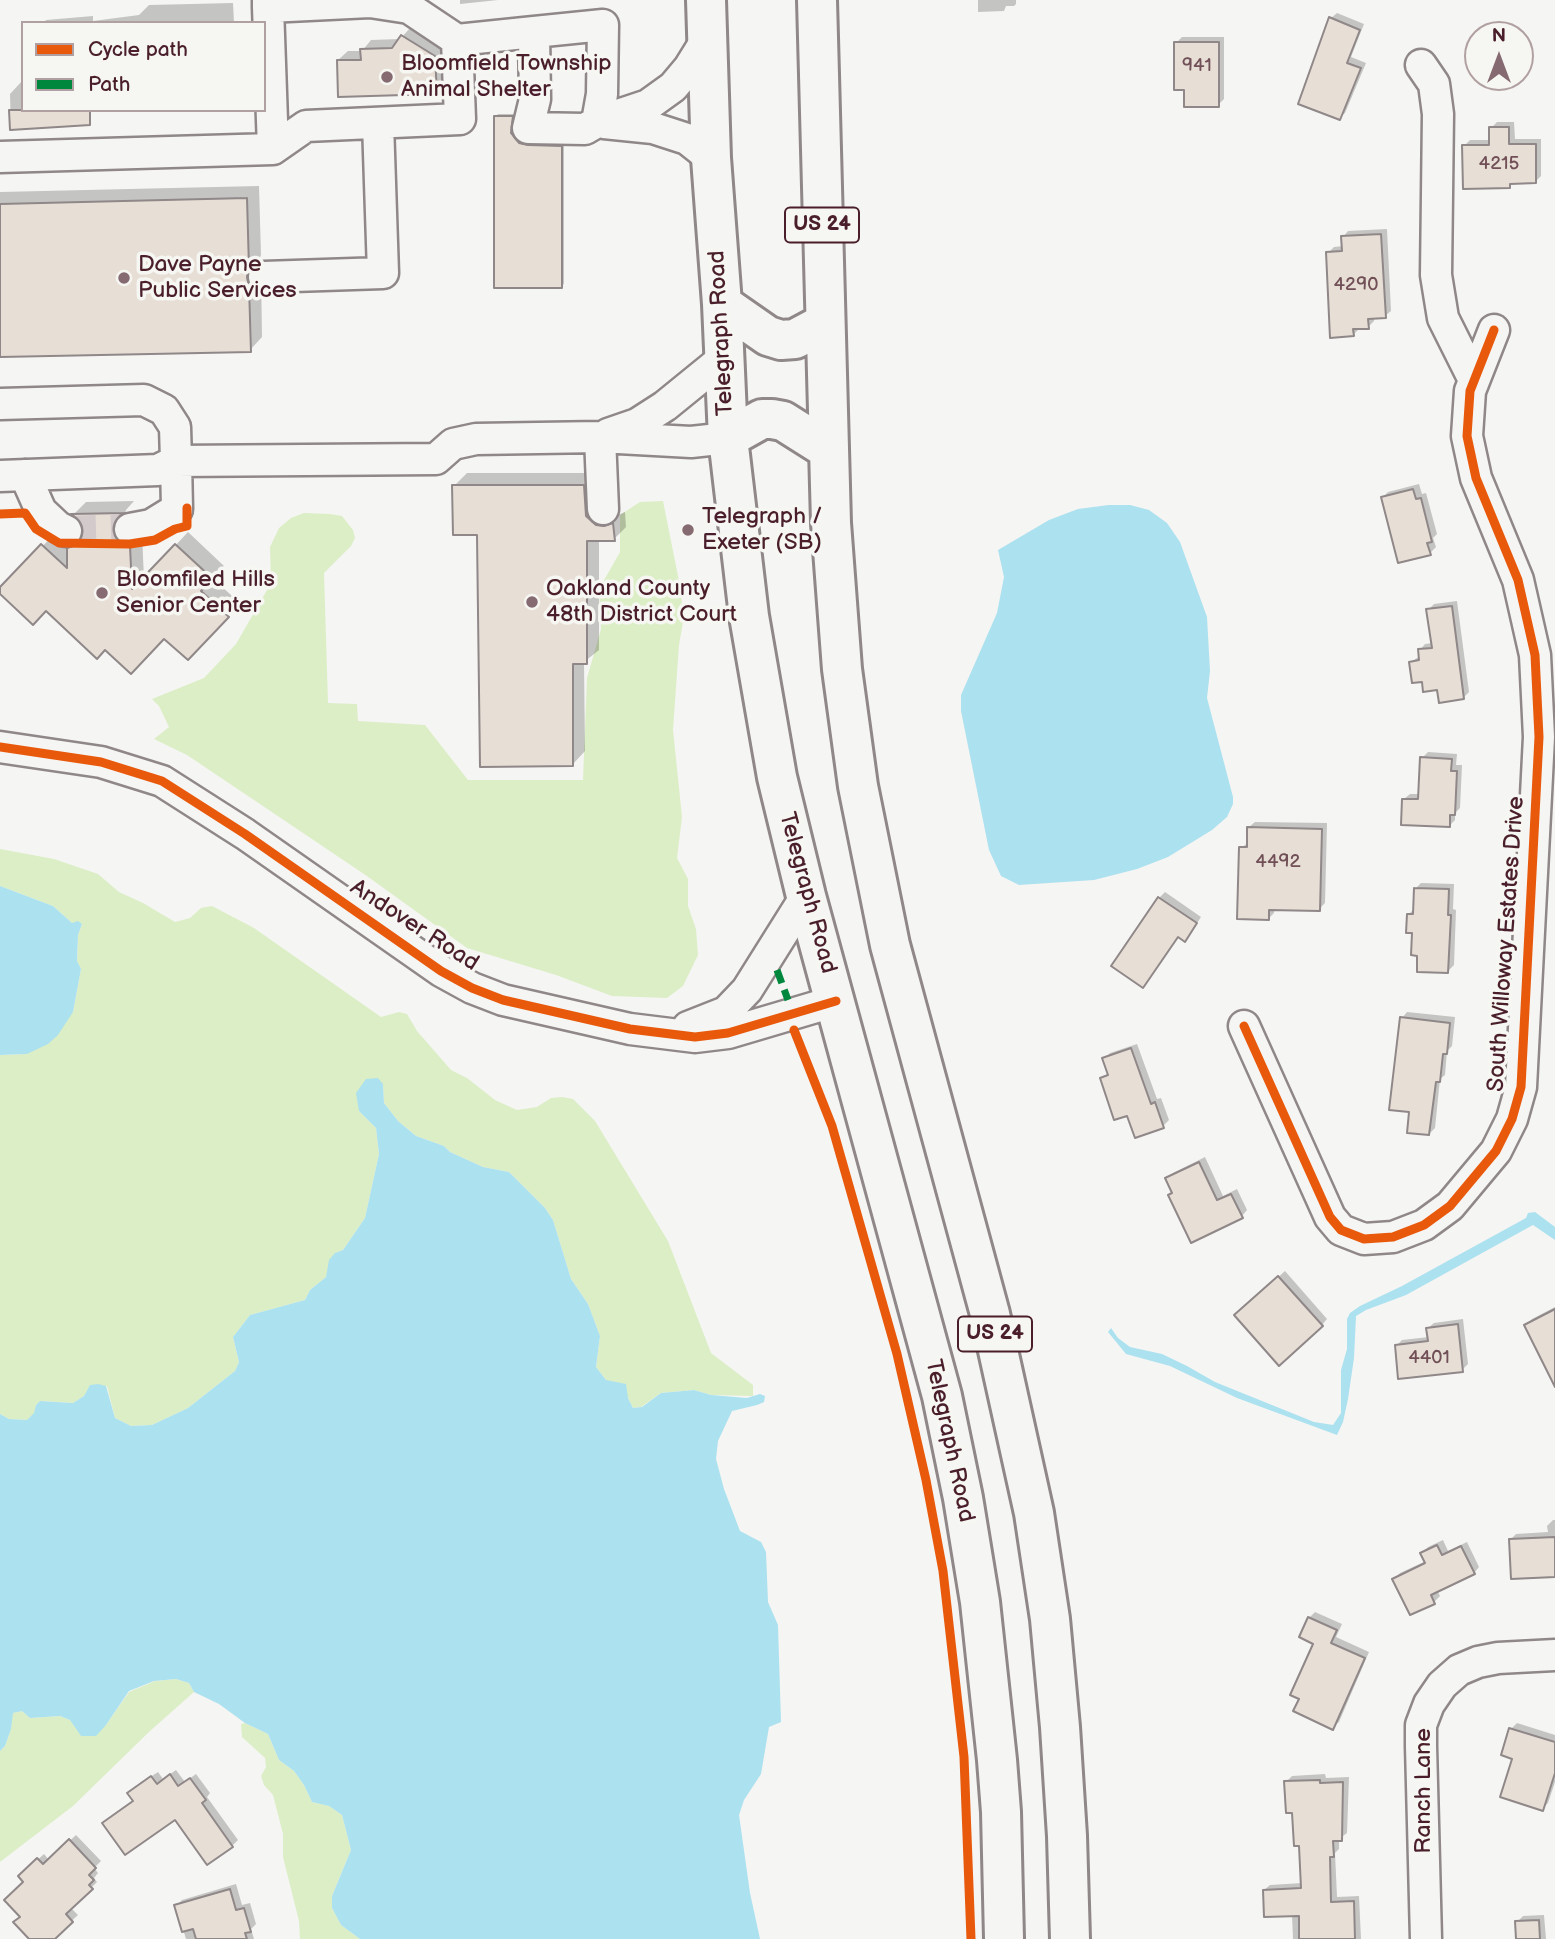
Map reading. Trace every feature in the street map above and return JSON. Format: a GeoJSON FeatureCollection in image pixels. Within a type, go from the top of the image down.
{"type":"FeatureCollection","features":[{"type":"Feature","properties":{"kind":"highway","name":"Telegraph Road"},"geometry":{"type":"LineString","coordinates":[[706,0],[711,158],[722,304],[728,438],[748,616],[777,777],[806,896],[942,1396],[965,1510],[987,1654],[997,1760],[1004,1939]]}},
{"type":"Feature","properties":{"kind":"highway","name":"US 24"},"geometry":{"type":"LineString","coordinates":[[817,0],[829,450],[834,584],[840,656],[867,840],[902,998],[1001,1356],[1023,1460],[1051,1633],[1064,1781],[1070,1939]]}},
{"type":"Feature","properties":{"kind":"highway"},"geometry":{"type":"LineString","coordinates":[[722,304],[768,336],[781,340],[795,339],[825,323]]}},
{"type":"Feature","properties":{"kind":"highway"},"geometry":{"type":"LineString","coordinates":[[728,438],[762,419],[772,419],[783,421],[829,450]]}},
{"type":"Feature","properties":{"kind":"street"},"geometry":{"type":"LineString","coordinates":[[273,149],[268,3],[370,2],[409,8],[457,40],[603,25],[602,94],[597,122]]}},
{"type":"Feature","properties":{"kind":"street"},"geometry":{"type":"LineString","coordinates":[[534,32],[535,99],[528,128],[585,129],[597,122],[648,105],[673,87],[689,68],[707,38]]}},
{"type":"Feature","properties":{"kind":"street"},"geometry":{"type":"LineString","coordinates":[[0,157],[273,149],[306,126],[460,119],[457,40]]}},
{"type":"Feature","properties":{"kind":"street"},"geometry":{"type":"LineString","coordinates":[[1421,65],[1434,84],[1438,114],[1436,275],[1443,318],[1474,380]]}},
{"type":"Feature","properties":{"kind":"street"},"geometry":{"type":"LineString","coordinates":[[597,122],[653,128],[687,139],[711,158]]}},
{"type":"Feature","properties":{"kind":"street"},"geometry":{"type":"LineString","coordinates":[[264,277],[383,272],[378,123]]}},
{"type":"Feature","properties":{"kind":"street","name":"South Willoway Estates Drive"},"geometry":{"type":"LineString","coordinates":[[1244,1026],[1330,1217],[1341,1230],[1364,1239],[1393,1237],[1424,1225],[1450,1206],[1496,1151],[1512,1119],[1521,1087],[1547,738],[1535,655],[1518,580],[1476,478],[1467,436],[1470,391],[1494,330]]}},
{"type":"Feature","properties":{"kind":"street"},"geometry":{"type":"LineString","coordinates":[[600,437],[637,424],[665,406],[724,358]]}},
{"type":"Feature","properties":{"kind":"street"},"geometry":{"type":"LineString","coordinates":[[0,404],[144,400],[164,410],[175,427],[177,509],[151,525],[130,529]]}},
{"type":"Feature","properties":{"kind":"street"},"geometry":{"type":"LineString","coordinates":[[600,437],[603,509]]}},
{"type":"Feature","properties":{"kind":"street"},"geometry":{"type":"LineString","coordinates":[[13,475],[158,470],[176,461],[436,459],[453,444],[476,439],[600,437],[691,442],[728,438]]}},
{"type":"Feature","properties":{"kind":"street"},"geometry":{"type":"LineString","coordinates":[[13,475],[41,511],[66,531]]}},
{"type":"Feature","properties":{"kind":"street","name":"Andover Road"},"geometry":{"type":"LineString","coordinates":[[0,747],[119,767],[177,789],[442,971],[472,988],[503,1000],[630,1029],[695,1037],[727,1033],[836,1001]]}},
{"type":"Feature","properties":{"kind":"street","name":"Andover Road"},"geometry":{"type":"LineString","coordinates":[[671,1032],[703,1023],[726,1012],[747,990],[806,896]]}},
{"type":"Feature","properties":{"kind":"street","name":"Ranch Lane"},"geometry":{"type":"LineString","coordinates":[[1426,1939],[1421,1725],[1429,1704],[1442,1685],[1460,1671],[1478,1662],[1498,1658],[1555,1655]]}},
{"type":"Feature","properties":{"kind":"green space"},"geometry":{"type":"Polygon","coordinates":[[[663,501],[681,591],[683,622],[673,730],[682,817],[677,858],[688,879],[688,906],[696,929],[698,955],[683,986],[667,998],[612,996],[556,975],[467,948],[364,874],[187,755],[154,739],[169,727],[159,706],[152,699],[204,678],[236,644],[271,583],[270,547],[279,528],[291,518],[304,513],[330,514],[342,516],[353,530],[355,538],[351,546],[324,573],[328,703],[357,704],[358,721],[425,725],[468,780],[583,780],[587,678],[601,629],[599,589],[620,552],[620,515],[640,502],[663,501]]]}},
{"type":"Feature","properties":{"kind":"green space"},"geometry":{"type":"Polygon","coordinates":[[[0,849],[54,859],[98,874],[119,892],[175,922],[190,918],[201,908],[212,906],[254,928],[381,1017],[399,1012],[407,1014],[417,1031],[451,1070],[467,1078],[495,1100],[517,1110],[537,1107],[551,1098],[573,1099],[595,1121],[668,1241],[711,1353],[753,1385],[753,1396],[711,1395],[694,1390],[661,1393],[641,1407],[633,1408],[628,1398],[606,1380],[596,1367],[600,1336],[588,1304],[571,1279],[553,1220],[545,1208],[509,1172],[483,1167],[450,1152],[444,1146],[416,1136],[398,1121],[384,1103],[383,1085],[359,1111],[376,1128],[379,1154],[365,1218],[343,1250],[335,1253],[326,1277],[310,1290],[305,1300],[250,1315],[233,1337],[239,1362],[235,1371],[188,1408],[152,1425],[131,1426],[115,1418],[107,1386],[90,1386],[84,1396],[73,1403],[40,1401],[36,1405],[35,1413],[27,1420],[9,1419],[0,1414],[0,1055],[27,1054],[73,1012],[81,969],[77,961],[78,935],[82,924],[72,923],[53,906],[0,886],[0,849]]]}},
{"type":"Feature","properties":{"kind":"green space"},"geometry":{"type":"Polygon","coordinates":[[[176,1679],[189,1683],[194,1692],[73,1806],[0,1862],[0,1751],[5,1746],[11,1729],[12,1713],[22,1711],[30,1718],[60,1716],[70,1720],[81,1735],[106,1725],[129,1692],[155,1681],[176,1679]]]}},
{"type":"Feature","properties":{"kind":"green space"},"geometry":{"type":"Polygon","coordinates":[[[245,1723],[268,1734],[279,1760],[294,1771],[312,1802],[329,1806],[342,1815],[351,1850],[332,1896],[332,1908],[341,1925],[360,1939],[300,1939],[299,1921],[283,1857],[283,1834],[273,1795],[264,1785],[261,1776],[266,1767],[265,1758],[242,1737],[241,1724],[245,1723]]]}},
{"type":"Feature","properties":{"kind":"water"},"geometry":{"type":"Polygon","coordinates":[[[1130,505],[1149,510],[1167,523],[1180,542],[1207,617],[1210,671],[1207,698],[1233,804],[1227,817],[1212,830],[1168,857],[1137,869],[1094,880],[1019,885],[1001,876],[989,850],[961,711],[961,695],[997,613],[1004,577],[998,550],[1049,520],[1078,509],[1130,505]]]}},
{"type":"Feature","properties":{"kind":"water"},"geometry":{"type":"Polygon","coordinates":[[[0,886],[53,906],[72,923],[78,921],[82,924],[78,935],[77,961],[81,969],[73,1012],[58,1035],[48,1044],[27,1054],[0,1055],[0,886]]]}},
{"type":"Feature","properties":{"kind":"water"},"geometry":{"type":"Polygon","coordinates":[[[378,1078],[383,1084],[384,1103],[398,1121],[416,1136],[444,1146],[450,1152],[483,1167],[509,1172],[545,1208],[553,1220],[571,1279],[588,1304],[600,1336],[596,1367],[606,1380],[626,1384],[633,1408],[642,1407],[661,1393],[694,1390],[711,1395],[747,1398],[760,1394],[765,1396],[764,1402],[732,1411],[718,1441],[716,1459],[740,1531],[761,1542],[766,1552],[768,1602],[778,1625],[781,1722],[769,1727],[761,1774],[744,1800],[739,1815],[750,1893],[760,1939],[360,1939],[341,1925],[332,1908],[332,1896],[351,1850],[342,1815],[329,1806],[312,1802],[294,1771],[279,1760],[268,1734],[194,1692],[189,1683],[176,1679],[154,1681],[129,1691],[96,1736],[81,1736],[70,1720],[60,1716],[30,1718],[22,1711],[13,1713],[11,1729],[5,1746],[0,1751],[0,1414],[9,1419],[27,1420],[40,1401],[73,1403],[84,1396],[90,1385],[98,1384],[106,1386],[115,1418],[131,1426],[152,1425],[188,1408],[235,1371],[239,1362],[233,1337],[250,1315],[305,1300],[310,1290],[326,1277],[329,1260],[335,1253],[343,1250],[365,1218],[379,1154],[376,1128],[359,1111],[356,1093],[366,1079],[378,1078]]]}},
{"type":"Feature","properties":{"kind":"water"},"geometry":{"type":"Polygon","coordinates":[[[1535,1212],[1555,1227],[1555,1240],[1533,1225],[1406,1295],[1356,1316],[1348,1399],[1337,1435],[1237,1398],[1170,1366],[1126,1354],[1108,1332],[1111,1328],[1118,1338],[1130,1347],[1162,1354],[1215,1382],[1314,1422],[1333,1425],[1341,1413],[1341,1370],[1347,1349],[1347,1319],[1350,1313],[1526,1218],[1528,1213],[1535,1212]]]}},
{"type":"Feature","properties":{"kind":"building"},"geometry":{"type":"Polygon","coordinates":[[[1329,17],[1360,30],[1347,63],[1361,68],[1340,120],[1298,104],[1329,17]]]}},
{"type":"Feature","properties":{"kind":"building","name":"Bloomfield Township Animal Shelter"},"geometry":{"type":"Polygon","coordinates":[[[401,35],[435,56],[437,94],[338,97],[337,60],[361,60],[360,49],[392,48],[401,35]]]}},
{"type":"Feature","properties":{"kind":"building"},"geometry":{"type":"Polygon","coordinates":[[[1174,42],[1219,42],[1219,107],[1184,107],[1184,90],[1174,90],[1174,42]]]}},
{"type":"Feature","properties":{"kind":"building"},"geometry":{"type":"Polygon","coordinates":[[[9,110],[90,112],[90,125],[10,130],[9,110]]]}},
{"type":"Feature","properties":{"kind":"building"},"geometry":{"type":"Polygon","coordinates":[[[494,116],[513,116],[511,133],[519,143],[562,146],[562,288],[494,288],[494,116]]]}},
{"type":"Feature","properties":{"kind":"building"},"geometry":{"type":"Polygon","coordinates":[[[1489,127],[1509,127],[1509,144],[1536,144],[1536,183],[1510,184],[1510,188],[1463,189],[1462,145],[1489,145],[1489,127]]]}},
{"type":"Feature","properties":{"kind":"building","name":"Dave Payne Public Services"},"geometry":{"type":"Polygon","coordinates":[[[247,198],[251,352],[0,357],[0,204],[247,198]]]}},
{"type":"Feature","properties":{"kind":"building"},"geometry":{"type":"Polygon","coordinates":[[[1381,234],[1386,318],[1368,319],[1369,329],[1353,329],[1354,336],[1330,338],[1326,252],[1342,251],[1341,236],[1381,234]]]}},
{"type":"Feature","properties":{"kind":"building","name":"Oakland County 48th District Court"},"geometry":{"type":"Polygon","coordinates":[[[452,485],[584,485],[586,516],[596,525],[613,523],[615,541],[587,541],[587,664],[573,664],[573,766],[480,767],[477,535],[453,535],[452,485]]]}},
{"type":"Feature","properties":{"kind":"building"},"geometry":{"type":"Polygon","coordinates":[[[1413,489],[1416,499],[1421,498],[1432,542],[1427,543],[1431,555],[1398,563],[1381,497],[1413,489]]]}},
{"type":"Feature","properties":{"kind":"building","name":"Bloomfiled Hills Senior Center"},"geometry":{"type":"Polygon","coordinates":[[[125,513],[118,516],[113,532],[117,541],[130,546],[132,589],[175,544],[213,579],[201,591],[229,617],[188,660],[164,639],[131,674],[105,650],[97,659],[46,611],[33,625],[0,594],[0,587],[41,544],[67,568],[67,548],[76,545],[83,531],[80,521],[71,514],[125,513]]]}},
{"type":"Feature","properties":{"kind":"building"},"geometry":{"type":"Polygon","coordinates":[[[1452,606],[1464,699],[1439,703],[1437,690],[1423,692],[1422,682],[1412,683],[1409,662],[1419,660],[1418,649],[1432,648],[1426,609],[1452,606]]]}},
{"type":"Feature","properties":{"kind":"building"},"geometry":{"type":"Polygon","coordinates":[[[1420,757],[1452,759],[1451,771],[1457,771],[1455,815],[1450,815],[1450,827],[1401,825],[1402,799],[1418,799],[1420,757]]]}},
{"type":"Feature","properties":{"kind":"building"},"geometry":{"type":"Polygon","coordinates":[[[1247,827],[1322,829],[1320,911],[1269,910],[1269,920],[1237,919],[1239,847],[1247,847],[1247,827]]]}},
{"type":"Feature","properties":{"kind":"building"},"geometry":{"type":"Polygon","coordinates":[[[1414,888],[1449,889],[1448,915],[1451,915],[1448,973],[1417,972],[1417,956],[1411,955],[1412,933],[1406,933],[1407,914],[1413,914],[1414,888]]]}},
{"type":"Feature","properties":{"kind":"building"},"geometry":{"type":"Polygon","coordinates":[[[1158,897],[1197,923],[1185,942],[1178,937],[1143,988],[1111,966],[1158,897]]]}},
{"type":"Feature","properties":{"kind":"building"},"geometry":{"type":"Polygon","coordinates":[[[1400,1017],[1450,1023],[1447,1054],[1443,1054],[1440,1082],[1436,1082],[1429,1135],[1407,1133],[1409,1112],[1389,1110],[1400,1017]]]}},
{"type":"Feature","properties":{"kind":"building"},"geometry":{"type":"Polygon","coordinates":[[[1131,1048],[1151,1104],[1155,1102],[1164,1128],[1135,1138],[1127,1116],[1114,1120],[1100,1078],[1108,1075],[1102,1058],[1131,1048]]]}},
{"type":"Feature","properties":{"kind":"building"},"geometry":{"type":"Polygon","coordinates":[[[1199,1162],[1217,1200],[1231,1194],[1243,1218],[1191,1243],[1168,1195],[1172,1193],[1165,1178],[1199,1162]]]}},
{"type":"Feature","properties":{"kind":"building"},"geometry":{"type":"Polygon","coordinates":[[[1278,1276],[1323,1326],[1279,1366],[1234,1315],[1278,1276]]]}},
{"type":"Feature","properties":{"kind":"building"},"geometry":{"type":"Polygon","coordinates":[[[1555,1309],[1555,1387],[1524,1325],[1555,1309]]]}},
{"type":"Feature","properties":{"kind":"building"},"geometry":{"type":"Polygon","coordinates":[[[1458,1324],[1463,1372],[1398,1379],[1395,1345],[1428,1341],[1426,1328],[1458,1324]]]}},
{"type":"Feature","properties":{"kind":"building"},"geometry":{"type":"Polygon","coordinates":[[[1555,1537],[1555,1577],[1511,1579],[1509,1539],[1555,1537]]]}},
{"type":"Feature","properties":{"kind":"building"},"geometry":{"type":"Polygon","coordinates":[[[1437,1545],[1442,1555],[1461,1546],[1475,1574],[1431,1595],[1435,1604],[1410,1615],[1392,1579],[1425,1563],[1420,1553],[1437,1545]]]}},
{"type":"Feature","properties":{"kind":"building"},"geometry":{"type":"Polygon","coordinates":[[[1308,1617],[1337,1630],[1331,1643],[1365,1658],[1333,1730],[1293,1711],[1299,1699],[1290,1695],[1313,1644],[1299,1637],[1308,1617]]]}},
{"type":"Feature","properties":{"kind":"building"},"geometry":{"type":"Polygon","coordinates":[[[1509,1728],[1555,1742],[1555,1773],[1543,1811],[1500,1797],[1512,1759],[1501,1755],[1509,1728]]]}},
{"type":"Feature","properties":{"kind":"building"},"geometry":{"type":"Polygon","coordinates":[[[170,1774],[178,1786],[190,1778],[206,1800],[202,1803],[233,1847],[207,1865],[175,1820],[125,1855],[102,1823],[133,1801],[127,1793],[151,1776],[157,1784],[170,1774]]]}},
{"type":"Feature","properties":{"kind":"building"},"geometry":{"type":"Polygon","coordinates":[[[1320,1780],[1320,1783],[1343,1782],[1342,1841],[1333,1841],[1334,1857],[1330,1857],[1331,1902],[1354,1901],[1355,1939],[1299,1939],[1299,1916],[1264,1917],[1263,1890],[1301,1888],[1299,1846],[1294,1846],[1292,1813],[1286,1813],[1284,1781],[1320,1780]]]}},
{"type":"Feature","properties":{"kind":"building"},"geometry":{"type":"Polygon","coordinates":[[[69,1839],[96,1868],[89,1875],[94,1880],[89,1885],[93,1889],[66,1914],[73,1922],[55,1939],[29,1939],[13,1922],[20,1917],[4,1900],[23,1882],[18,1876],[37,1858],[43,1864],[69,1839]]]}},
{"type":"Feature","properties":{"kind":"building"},"geometry":{"type":"Polygon","coordinates":[[[230,1889],[236,1910],[244,1908],[251,1932],[245,1933],[247,1939],[196,1939],[193,1929],[182,1932],[174,1905],[230,1889]]]}},
{"type":"Feature","properties":{"kind":"building"},"geometry":{"type":"Polygon","coordinates":[[[1539,1920],[1540,1939],[1516,1939],[1515,1921],[1539,1920]]]}},
{"type":"Feature","properties":{"kind":"tunnel"},"geometry":{"type":"LineString","coordinates":[[66,531],[130,529]]}},
{"type":"Feature","properties":{"kind":"marked path"},"geometry":{"type":"LineString","coordinates":[[777,970],[788,1000]]}},
{"type":"Feature","properties":{"kind":"cycle path"},"geometry":{"type":"LineString","coordinates":[[1244,1026],[1330,1217],[1341,1230],[1364,1239],[1393,1237],[1424,1225],[1450,1206],[1496,1151],[1512,1119],[1521,1087],[1539,737],[1535,655],[1518,580],[1476,478],[1467,436],[1470,391],[1494,330]]}},
{"type":"Feature","properties":{"kind":"cycle path"},"geometry":{"type":"LineString","coordinates":[[0,514],[25,513],[36,529],[59,543],[130,544],[155,540],[187,526],[187,508]]}},
{"type":"Feature","properties":{"kind":"cycle path"},"geometry":{"type":"LineString","coordinates":[[0,747],[101,762],[162,781],[245,834],[441,971],[472,988],[503,1000],[630,1029],[695,1037],[728,1033],[836,1001]]}},
{"type":"Feature","properties":{"kind":"cycle path"},"geometry":{"type":"LineString","coordinates":[[794,1030],[832,1126],[897,1354],[926,1480],[943,1571],[964,1757],[971,1939]]}},
{"type":"Feature","properties":{"kind":"place","name":"Bloomfield Township Animal Shelter"},"geometry":{"type":"Point","coordinates":[387,77]}},
{"type":"Feature","properties":{"kind":"place","name":"Dave Payne Public Services"},"geometry":{"type":"Point","coordinates":[124,278]}},
{"type":"Feature","properties":{"kind":"place","name":"Telegraph / Exeter (SB)"},"geometry":{"type":"Point","coordinates":[688,530]}},
{"type":"Feature","properties":{"kind":"place","name":"Bloomfiled Hills Senior Center"},"geometry":{"type":"Point","coordinates":[102,593]}},
{"type":"Feature","properties":{"kind":"place","name":"Oakland County 48th District Court"},"geometry":{"type":"Point","coordinates":[532,602]}}]}
